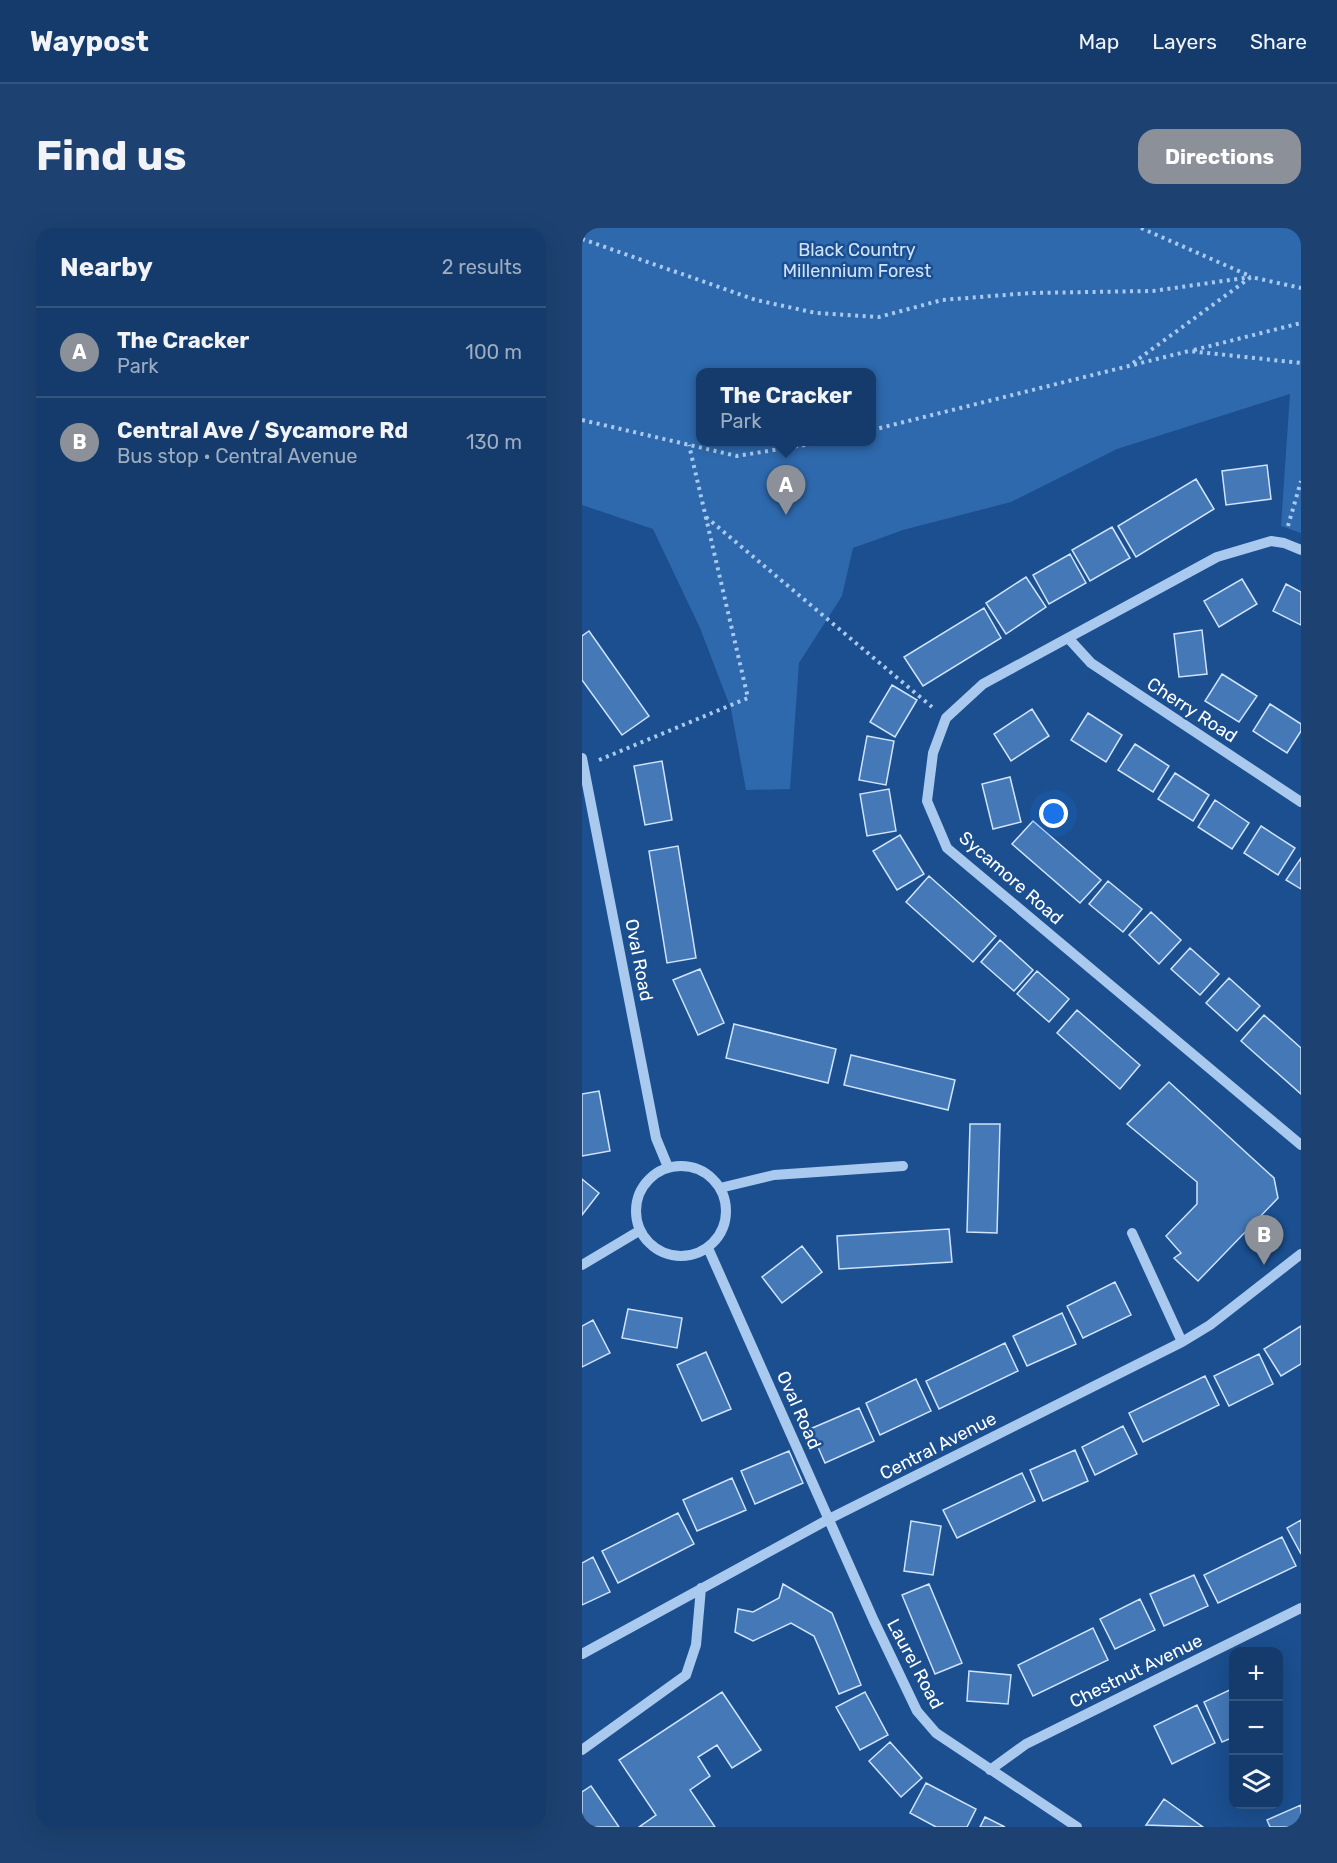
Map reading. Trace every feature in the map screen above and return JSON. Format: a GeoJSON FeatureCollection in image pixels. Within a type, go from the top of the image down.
{"type":"FeatureCollection","features":[{"type":"Feature","properties":{"kind":"street","name":"Sycamore Road"},"geometry":{"type":"LineString","coordinates":[[1301,550],[1284,543],[1271,542],[1216,557],[983,684],[946,718],[933,753],[927,801],[947,848],[1301,1145]]}},
{"type":"Feature","properties":{"kind":"street","name":"Cherry Road"},"geometry":{"type":"LineString","coordinates":[[1069,639],[1091,663],[1301,802]]}},
{"type":"Feature","properties":{"kind":"street","name":"Oval Road"},"geometry":{"type":"LineString","coordinates":[[583,762],[656,1138],[668,1167]]}},
{"type":"Feature","properties":{"kind":"street"},"geometry":{"type":"LineString","coordinates":[[688,1166],[706,1173],[720,1188],[726,1209],[722,1231],[708,1248],[690,1257],[670,1256],[651,1247],[639,1231],[635,1205],[642,1189],[646,1181],[668,1167],[688,1166]]}},
{"type":"Feature","properties":{"kind":"street"},"geometry":{"type":"LineString","coordinates":[[720,1188],[774,1175],[903,1166]]}},
{"type":"Feature","properties":{"kind":"street"},"geometry":{"type":"LineString","coordinates":[[582,1265],[639,1231]]}},
{"type":"Feature","properties":{"kind":"street"},"geometry":{"type":"LineString","coordinates":[[1132,1233],[1182,1342]]}},
{"type":"Feature","properties":{"kind":"street","name":"Oval Road"},"geometry":{"type":"LineString","coordinates":[[708,1248],[829,1519]]}},
{"type":"Feature","properties":{"kind":"street","name":"Central Avenue"},"geometry":{"type":"LineString","coordinates":[[582,1654],[829,1519],[1182,1342],[1210,1325],[1301,1254]]}},
{"type":"Feature","properties":{"kind":"street","name":"Laurel Road"},"geometry":{"type":"LineString","coordinates":[[829,1519],[917,1711],[936,1733],[1077,1827]]}},
{"type":"Feature","properties":{"kind":"street"},"geometry":{"type":"LineString","coordinates":[[582,1750],[686,1675],[696,1645],[700,1588]]}},
{"type":"Feature","properties":{"kind":"street","name":"Chestnut Avenue"},"geometry":{"type":"LineString","coordinates":[[990,1770],[1026,1744],[1301,1608]]}},
{"type":"Feature","properties":{"kind":"path"},"geometry":{"type":"LineString","coordinates":[[1141,228],[1251,276],[1301,288]]}},
{"type":"Feature","properties":{"kind":"path"},"geometry":{"type":"LineString","coordinates":[[582,239],[756,300],[816,313],[879,317],[942,300],[1030,293],[1153,291],[1251,276]]}},
{"type":"Feature","properties":{"kind":"path"},"geometry":{"type":"LineString","coordinates":[[1130,366],[1251,276]]}},
{"type":"Feature","properties":{"kind":"path"},"geometry":{"type":"LineString","coordinates":[[876,429],[1301,323]]}},
{"type":"Feature","properties":{"kind":"path"},"geometry":{"type":"LineString","coordinates":[[1189,351],[1283,359],[1301,363]]}},
{"type":"Feature","properties":{"kind":"path"},"geometry":{"type":"LineString","coordinates":[[582,420],[737,456],[794,446]]}},
{"type":"Feature","properties":{"kind":"path"},"geometry":{"type":"LineString","coordinates":[[583,762],[748,698],[689,445]]}},
{"type":"Feature","properties":{"kind":"path"},"geometry":{"type":"LineString","coordinates":[[1284,543],[1301,481]]}},
{"type":"Feature","properties":{"kind":"path"},"geometry":{"type":"LineString","coordinates":[[705,516],[946,718]]}},
{"type":"Feature","properties":{"kind":"green space","name":"Black Country Millennium Forest"},"geometry":{"type":"Polygon","coordinates":[[[582,228],[1301,228],[1301,533],[1281,526],[1290,394],[1117,449],[1011,502],[903,530],[853,548],[842,596],[799,663],[790,789],[746,790],[731,709],[700,628],[653,529],[582,505],[582,228]]]}},
{"type":"Feature","properties":{"kind":"building"},"geometry":{"type":"Polygon","coordinates":[[[1267,465],[1271,499],[1226,505],[1222,471],[1267,465]]]}},
{"type":"Feature","properties":{"kind":"building"},"geometry":{"type":"Polygon","coordinates":[[[1196,479],[1214,509],[1136,557],[1118,526],[1196,479]]]}},
{"type":"Feature","properties":{"kind":"building"},"geometry":{"type":"Polygon","coordinates":[[[1112,527],[1130,558],[1090,581],[1072,550],[1112,527]]]}},
{"type":"Feature","properties":{"kind":"building"},"geometry":{"type":"Polygon","coordinates":[[[1070,554],[1086,583],[1049,604],[1033,575],[1070,554]]]}},
{"type":"Feature","properties":{"kind":"building"},"geometry":{"type":"Polygon","coordinates":[[[1026,577],[1046,607],[1006,634],[986,603],[1026,577]]]}},
{"type":"Feature","properties":{"kind":"building"},"geometry":{"type":"Polygon","coordinates":[[[1242,579],[1257,604],[1219,627],[1204,601],[1242,579]]]}},
{"type":"Feature","properties":{"kind":"building"},"geometry":{"type":"Polygon","coordinates":[[[1286,584],[1301,592],[1301,625],[1273,611],[1286,584]]]}},
{"type":"Feature","properties":{"kind":"building"},"geometry":{"type":"Polygon","coordinates":[[[984,608],[1001,638],[923,686],[904,657],[984,608]]]}},
{"type":"Feature","properties":{"kind":"building"},"geometry":{"type":"Polygon","coordinates":[[[1202,630],[1207,674],[1179,677],[1174,634],[1202,630]]]}},
{"type":"Feature","properties":{"kind":"building"},"geometry":{"type":"Polygon","coordinates":[[[589,631],[649,716],[622,735],[582,680],[582,636],[589,631]]]}},
{"type":"Feature","properties":{"kind":"building"},"geometry":{"type":"Polygon","coordinates":[[[1222,674],[1257,696],[1239,722],[1205,701],[1222,674]]]}},
{"type":"Feature","properties":{"kind":"building"},"geometry":{"type":"Polygon","coordinates":[[[892,685],[917,700],[895,737],[870,722],[892,685]]]}},
{"type":"Feature","properties":{"kind":"building"},"geometry":{"type":"Polygon","coordinates":[[[1270,704],[1301,724],[1301,731],[1287,753],[1253,731],[1270,704]]]}},
{"type":"Feature","properties":{"kind":"building"},"geometry":{"type":"Polygon","coordinates":[[[1032,709],[1049,736],[1011,761],[994,734],[1032,709]]]}},
{"type":"Feature","properties":{"kind":"building"},"geometry":{"type":"Polygon","coordinates":[[[1088,713],[1122,735],[1106,762],[1071,740],[1088,713]]]}},
{"type":"Feature","properties":{"kind":"building"},"geometry":{"type":"Polygon","coordinates":[[[867,736],[894,741],[886,785],[859,780],[867,736]]]}},
{"type":"Feature","properties":{"kind":"building"},"geometry":{"type":"Polygon","coordinates":[[[1135,744],[1169,766],[1153,792],[1118,770],[1135,744]]]}},
{"type":"Feature","properties":{"kind":"building"},"geometry":{"type":"Polygon","coordinates":[[[662,761],[672,820],[645,825],[634,766],[662,761]]]}},
{"type":"Feature","properties":{"kind":"building"},"geometry":{"type":"Polygon","coordinates":[[[1175,773],[1209,795],[1193,821],[1158,799],[1175,773]]]}},
{"type":"Feature","properties":{"kind":"building"},"geometry":{"type":"Polygon","coordinates":[[[1010,777],[1021,822],[993,829],[982,784],[1010,777]]]}},
{"type":"Feature","properties":{"kind":"building"},"geometry":{"type":"Polygon","coordinates":[[[889,789],[896,831],[867,836],[860,794],[889,789]]]}},
{"type":"Feature","properties":{"kind":"building"},"geometry":{"type":"Polygon","coordinates":[[[1215,800],[1249,823],[1232,849],[1198,827],[1215,800]]]}},
{"type":"Feature","properties":{"kind":"building"},"geometry":{"type":"Polygon","coordinates":[[[1033,821],[1101,880],[1080,903],[1012,844],[1033,821]]]}},
{"type":"Feature","properties":{"kind":"building"},"geometry":{"type":"Polygon","coordinates":[[[1261,826],[1295,848],[1278,875],[1244,853],[1261,826]]]}},
{"type":"Feature","properties":{"kind":"building"},"geometry":{"type":"Polygon","coordinates":[[[900,835],[924,874],[897,890],[873,851],[900,835]]]}},
{"type":"Feature","properties":{"kind":"building"},"geometry":{"type":"Polygon","coordinates":[[[678,846],[696,958],[667,963],[649,851],[678,846]]]}},
{"type":"Feature","properties":{"kind":"building"},"geometry":{"type":"Polygon","coordinates":[[[1301,858],[1301,889],[1286,880],[1301,858]]]}},
{"type":"Feature","properties":{"kind":"building"},"geometry":{"type":"Polygon","coordinates":[[[929,876],[996,936],[973,962],[906,902],[929,876]]]}},
{"type":"Feature","properties":{"kind":"building"},"geometry":{"type":"Polygon","coordinates":[[[1108,881],[1142,909],[1123,932],[1089,904],[1108,881]]]}},
{"type":"Feature","properties":{"kind":"building"},"geometry":{"type":"Polygon","coordinates":[[[1151,912],[1181,940],[1159,964],[1129,935],[1151,912]]]}},
{"type":"Feature","properties":{"kind":"building"},"geometry":{"type":"Polygon","coordinates":[[[1000,940],[1033,970],[1014,991],[981,962],[1000,940]]]}},
{"type":"Feature","properties":{"kind":"building"},"geometry":{"type":"Polygon","coordinates":[[[1190,948],[1219,974],[1200,995],[1171,969],[1190,948]]]}},
{"type":"Feature","properties":{"kind":"building"},"geometry":{"type":"Polygon","coordinates":[[[700,969],[724,1023],[698,1035],[673,980],[700,969]]]}},
{"type":"Feature","properties":{"kind":"building"},"geometry":{"type":"Polygon","coordinates":[[[1037,971],[1069,999],[1049,1022],[1017,994],[1037,971]]]}},
{"type":"Feature","properties":{"kind":"building"},"geometry":{"type":"Polygon","coordinates":[[[1229,978],[1260,1006],[1237,1031],[1206,1003],[1229,978]]]}},
{"type":"Feature","properties":{"kind":"building"},"geometry":{"type":"Polygon","coordinates":[[[1077,1010],[1140,1065],[1120,1089],[1057,1033],[1077,1010]]]}},
{"type":"Feature","properties":{"kind":"building"},"geometry":{"type":"Polygon","coordinates":[[[1264,1015],[1301,1048],[1301,1094],[1241,1041],[1264,1015]]]}},
{"type":"Feature","properties":{"kind":"building"},"geometry":{"type":"Polygon","coordinates":[[[734,1024],[836,1049],[828,1083],[726,1058],[734,1024]]]}},
{"type":"Feature","properties":{"kind":"building"},"geometry":{"type":"Polygon","coordinates":[[[851,1055],[955,1080],[948,1110],[844,1085],[851,1055]]]}},
{"type":"Feature","properties":{"kind":"building"},"geometry":{"type":"Polygon","coordinates":[[[1169,1082],[1274,1178],[1278,1198],[1198,1281],[1174,1258],[1181,1253],[1166,1236],[1197,1204],[1197,1182],[1127,1124],[1169,1082]]]}},
{"type":"Feature","properties":{"kind":"building"},"geometry":{"type":"Polygon","coordinates":[[[599,1091],[610,1151],[582,1156],[582,1094],[599,1091]]]}},
{"type":"Feature","properties":{"kind":"building"},"geometry":{"type":"Polygon","coordinates":[[[970,1124],[1000,1124],[997,1233],[967,1232],[970,1124]]]}},
{"type":"Feature","properties":{"kind":"building"},"geometry":{"type":"Polygon","coordinates":[[[582,1179],[599,1193],[582,1215],[582,1179]]]}},
{"type":"Feature","properties":{"kind":"building"},"geometry":{"type":"Polygon","coordinates":[[[949,1229],[952,1262],[839,1269],[837,1236],[949,1229]]]}},
{"type":"Feature","properties":{"kind":"building"},"geometry":{"type":"Polygon","coordinates":[[[802,1246],[822,1272],[782,1303],[762,1277],[802,1246]]]}},
{"type":"Feature","properties":{"kind":"building"},"geometry":{"type":"Polygon","coordinates":[[[1115,1282],[1131,1315],[1083,1338],[1067,1306],[1115,1282]]]}},
{"type":"Feature","properties":{"kind":"building"},"geometry":{"type":"Polygon","coordinates":[[[628,1309],[682,1318],[677,1348],[622,1338],[628,1309]]]}},
{"type":"Feature","properties":{"kind":"building"},"geometry":{"type":"Polygon","coordinates":[[[1062,1313],[1076,1344],[1027,1366],[1013,1336],[1062,1313]]]}},
{"type":"Feature","properties":{"kind":"building"},"geometry":{"type":"Polygon","coordinates":[[[593,1320],[610,1353],[582,1367],[582,1326],[593,1320]]]}},
{"type":"Feature","properties":{"kind":"building"},"geometry":{"type":"Polygon","coordinates":[[[1301,1326],[1301,1364],[1281,1376],[1264,1349],[1301,1326]]]}},
{"type":"Feature","properties":{"kind":"building"},"geometry":{"type":"Polygon","coordinates":[[[1005,1343],[1018,1371],[939,1409],[926,1381],[1005,1343]]]}},
{"type":"Feature","properties":{"kind":"building"},"geometry":{"type":"Polygon","coordinates":[[[706,1352],[731,1409],[702,1421],[677,1365],[706,1352]]]}},
{"type":"Feature","properties":{"kind":"building"},"geometry":{"type":"Polygon","coordinates":[[[1259,1354],[1273,1384],[1229,1406],[1214,1376],[1259,1354]]]}},
{"type":"Feature","properties":{"kind":"building"},"geometry":{"type":"Polygon","coordinates":[[[1205,1376],[1219,1405],[1143,1442],[1129,1413],[1205,1376]]]}},
{"type":"Feature","properties":{"kind":"building"},"geometry":{"type":"Polygon","coordinates":[[[916,1379],[931,1411],[880,1435],[866,1403],[916,1379]]]}},
{"type":"Feature","properties":{"kind":"building"},"geometry":{"type":"Polygon","coordinates":[[[859,1408],[874,1441],[825,1463],[810,1429],[859,1408]]]}},
{"type":"Feature","properties":{"kind":"building"},"geometry":{"type":"Polygon","coordinates":[[[1123,1426],[1137,1454],[1095,1475],[1082,1447],[1123,1426]]]}},
{"type":"Feature","properties":{"kind":"building"},"geometry":{"type":"Polygon","coordinates":[[[1075,1450],[1088,1481],[1043,1501],[1030,1470],[1075,1450]]]}},
{"type":"Feature","properties":{"kind":"building"},"geometry":{"type":"Polygon","coordinates":[[[789,1451],[803,1483],[755,1504],[741,1471],[789,1451]]]}},
{"type":"Feature","properties":{"kind":"building"},"geometry":{"type":"Polygon","coordinates":[[[1022,1473],[1035,1501],[957,1538],[943,1510],[1022,1473]]]}},
{"type":"Feature","properties":{"kind":"building"},"geometry":{"type":"Polygon","coordinates":[[[732,1478],[746,1510],[697,1531],[683,1500],[732,1478]]]}},
{"type":"Feature","properties":{"kind":"building"},"geometry":{"type":"Polygon","coordinates":[[[678,1513],[694,1544],[618,1583],[602,1551],[678,1513]]]}},
{"type":"Feature","properties":{"kind":"building"},"geometry":{"type":"Polygon","coordinates":[[[1301,1520],[1301,1554],[1287,1528],[1301,1520]]]}},
{"type":"Feature","properties":{"kind":"building"},"geometry":{"type":"Polygon","coordinates":[[[911,1521],[941,1526],[933,1575],[904,1571],[911,1521]]]}},
{"type":"Feature","properties":{"kind":"building"},"geometry":{"type":"Polygon","coordinates":[[[1282,1537],[1296,1566],[1218,1603],[1204,1575],[1282,1537]]]}},
{"type":"Feature","properties":{"kind":"building"},"geometry":{"type":"Polygon","coordinates":[[[593,1557],[610,1592],[582,1605],[582,1563],[593,1557]]]}},
{"type":"Feature","properties":{"kind":"building"},"geometry":{"type":"Polygon","coordinates":[[[1194,1575],[1208,1606],[1164,1626],[1150,1594],[1194,1575]]]}},
{"type":"Feature","properties":{"kind":"building"},"geometry":{"type":"Polygon","coordinates":[[[783,1584],[832,1613],[861,1685],[839,1694],[814,1636],[791,1623],[753,1641],[735,1632],[738,1609],[753,1612],[779,1598],[783,1584]]]}},
{"type":"Feature","properties":{"kind":"building"},"geometry":{"type":"Polygon","coordinates":[[[929,1584],[962,1663],[935,1674],[902,1595],[929,1584]]]}},
{"type":"Feature","properties":{"kind":"building"},"geometry":{"type":"Polygon","coordinates":[[[1140,1599],[1155,1630],[1115,1649],[1100,1619],[1140,1599]]]}},
{"type":"Feature","properties":{"kind":"building"},"geometry":{"type":"Polygon","coordinates":[[[1093,1628],[1108,1660],[1033,1696],[1018,1665],[1093,1628]]]}},
{"type":"Feature","properties":{"kind":"building"},"geometry":{"type":"Polygon","coordinates":[[[969,1671],[1011,1675],[1008,1704],[967,1701],[969,1671]]]}},
{"type":"Feature","properties":{"kind":"building"},"geometry":{"type":"Polygon","coordinates":[[[1229,1690],[1229,1739],[1222,1742],[1204,1702],[1229,1690]]]}},
{"type":"Feature","properties":{"kind":"building"},"geometry":{"type":"Polygon","coordinates":[[[722,1692],[761,1750],[732,1768],[717,1745],[698,1757],[710,1776],[690,1790],[715,1827],[639,1827],[656,1815],[619,1760],[722,1692]]]}},
{"type":"Feature","properties":{"kind":"building"},"geometry":{"type":"Polygon","coordinates":[[[865,1692],[888,1735],[860,1750],[836,1707],[865,1692]]]}},
{"type":"Feature","properties":{"kind":"building"},"geometry":{"type":"Polygon","coordinates":[[[1197,1705],[1215,1743],[1172,1764],[1154,1726],[1197,1705]]]}},
{"type":"Feature","properties":{"kind":"building"},"geometry":{"type":"Polygon","coordinates":[[[890,1742],[922,1778],[901,1797],[869,1761],[890,1742]]]}},
{"type":"Feature","properties":{"kind":"building"},"geometry":{"type":"Polygon","coordinates":[[[926,1783],[976,1809],[967,1827],[936,1827],[910,1813],[926,1783]]]}},
{"type":"Feature","properties":{"kind":"building"},"geometry":{"type":"Polygon","coordinates":[[[591,1786],[619,1827],[582,1827],[582,1792],[591,1786]]]}},
{"type":"Feature","properties":{"kind":"building"},"geometry":{"type":"Polygon","coordinates":[[[1164,1799],[1203,1827],[1146,1825],[1164,1799]]]}},
{"type":"Feature","properties":{"kind":"building"},"geometry":{"type":"Polygon","coordinates":[[[1301,1805],[1301,1827],[1270,1827],[1267,1820],[1301,1805]]]}},
{"type":"Feature","properties":{"kind":"building"},"geometry":{"type":"Polygon","coordinates":[[[985,1817],[1005,1827],[980,1827],[985,1817]]]}},
{"type":"Feature","properties":{"kind":"place","name":"The Cracker"},"geometry":{"type":"Point","coordinates":[786,515]}},
{"type":"Feature","properties":{"kind":"place","name":"Central Ave / Sycamore Rd"},"geometry":{"type":"Point","coordinates":[1264,1265]}}]}
